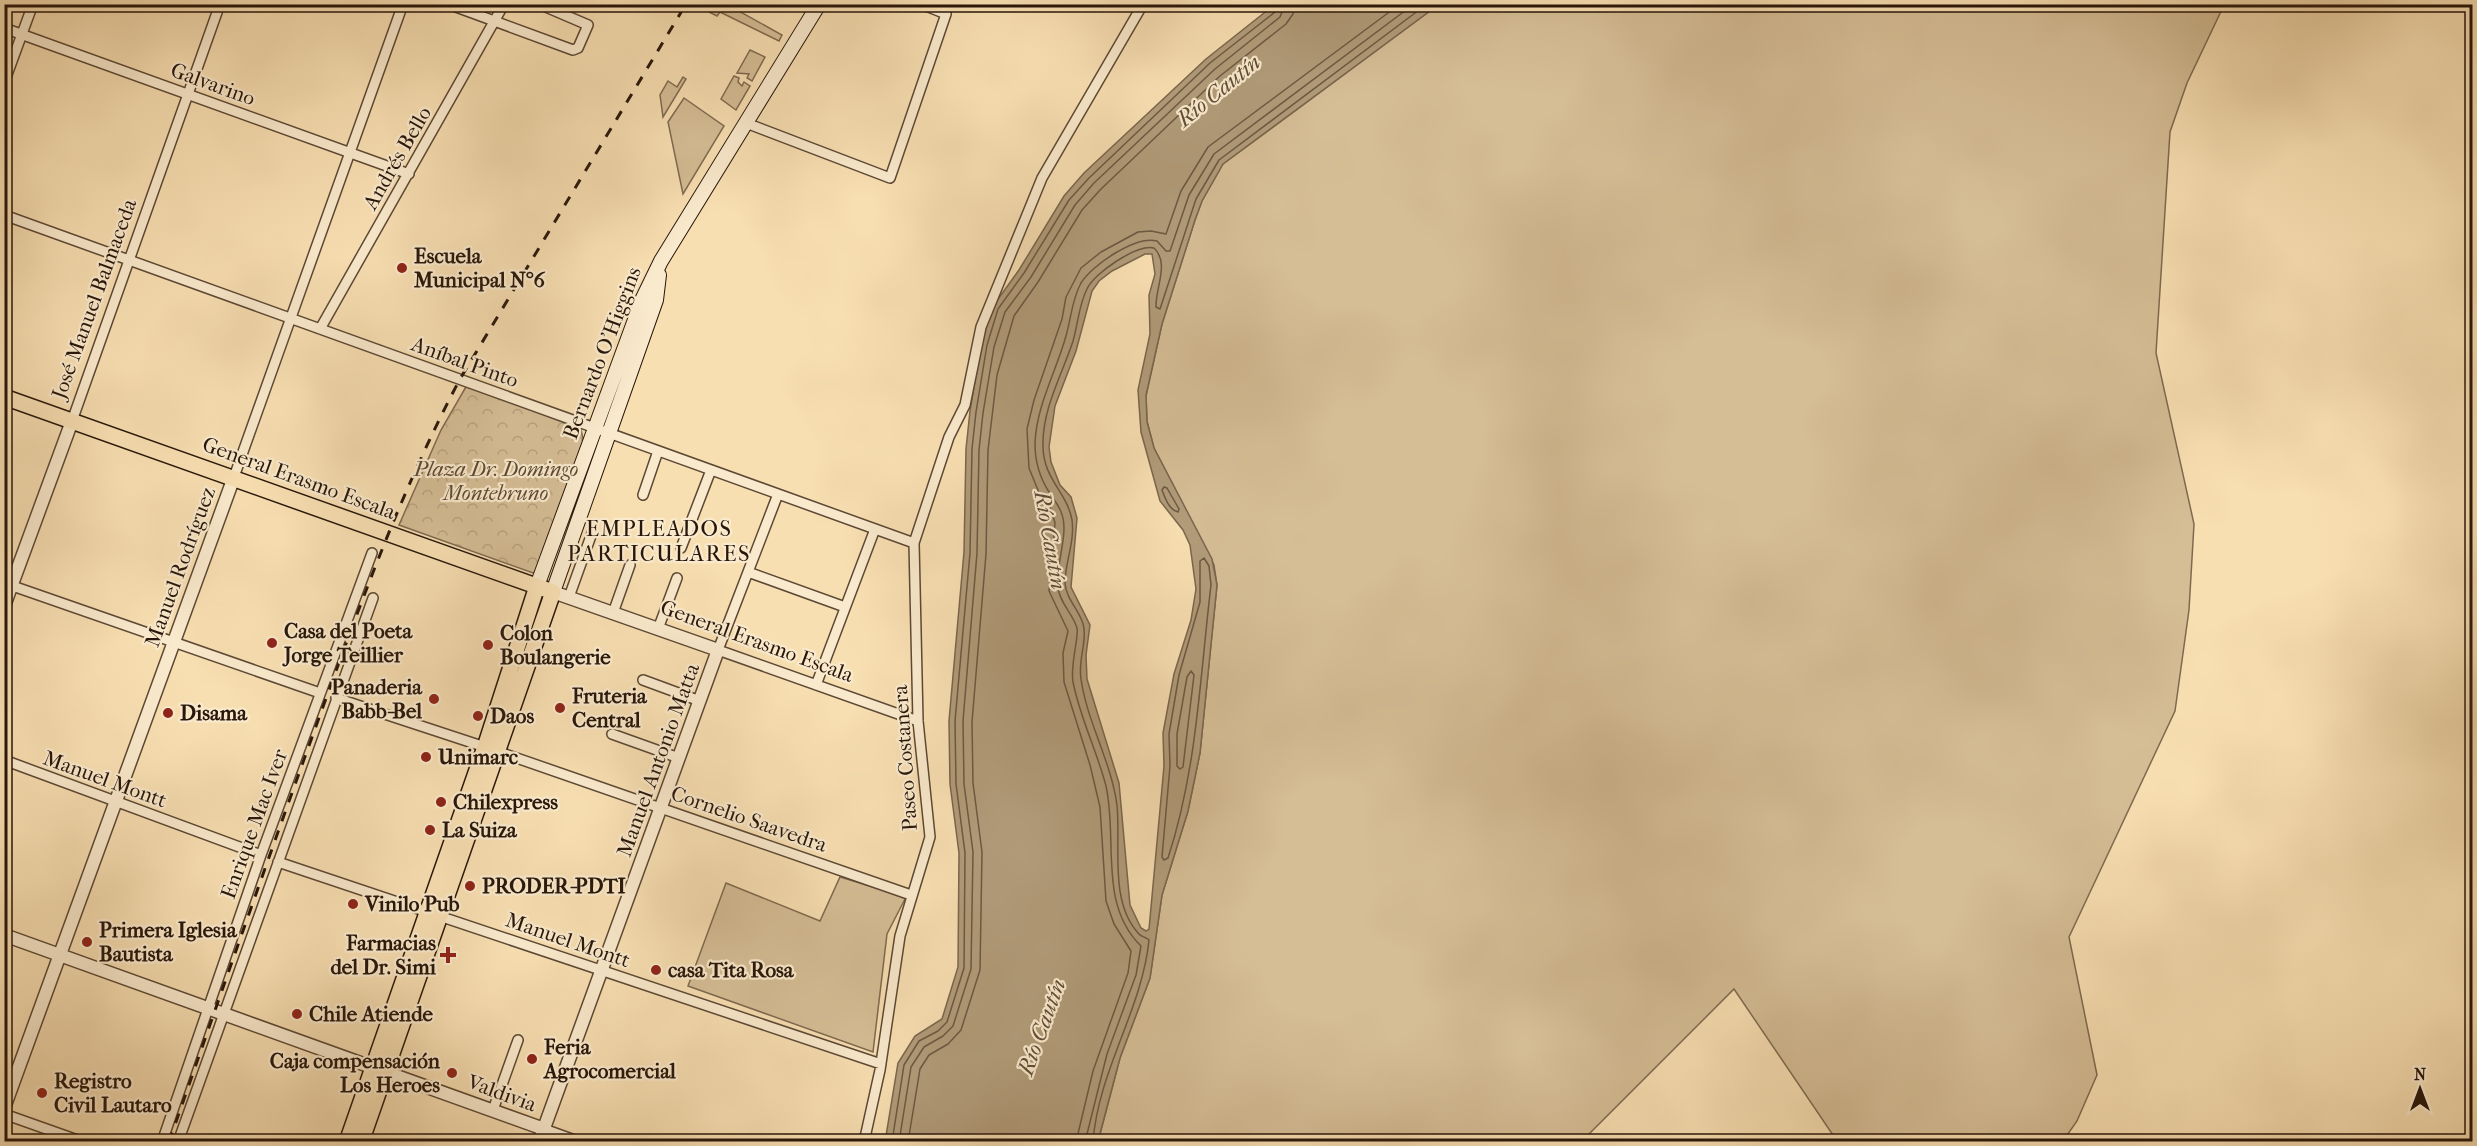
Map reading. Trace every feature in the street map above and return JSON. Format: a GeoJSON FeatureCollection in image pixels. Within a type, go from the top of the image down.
{"type":"FeatureCollection","features":[{"type":"Feature","properties":{"kind":"main road","name":"Bernardo O'Higgins"},"geometry":{"type":"LineString","coordinates":[[347,1142],[379,1070],[491,749],[553,592],[644,298],[661,261],[819,4]]}},
{"type":"Feature","properties":{"kind":"main road","name":"General Erasmo Escala"},"geometry":{"type":"LineString","coordinates":[[4,397],[553,592]]}},
{"type":"Feature","properties":{"kind":"main road","name":"Bernardo O'Higgins"},"geometry":{"type":"LineString","coordinates":[[491,749],[537,586],[602,430]]}},
{"type":"Feature","properties":{"kind":"main road","name":"Bernardo O'Higgins"},"geometry":{"type":"LineString","coordinates":[[361,1142],[379,1070]]}},
{"type":"Feature","properties":{"kind":"street"},"geometry":{"type":"LineString","coordinates":[[4,83],[33,4]]}},
{"type":"Feature","properties":{"kind":"street","name":"José Manuel Balmaceda"},"geometry":{"type":"LineString","coordinates":[[4,606],[8,585],[72,421],[220,4]]}},
{"type":"Feature","properties":{"kind":"street","name":"Manuel Rodríguez"},"geometry":{"type":"LineString","coordinates":[[4,1108],[292,318],[403,4]]}},
{"type":"Feature","properties":{"kind":"street"},"geometry":{"type":"LineString","coordinates":[[448,4],[573,50],[578,48],[588,25],[539,4]]}},
{"type":"Feature","properties":{"kind":"street","name":"Andrés Bello"},"geometry":{"type":"LineString","coordinates":[[320,329],[504,4]]}},
{"type":"Feature","properties":{"kind":"street"},"geometry":{"type":"LineString","coordinates":[[746,123],[890,178],[946,14],[921,4]]}},
{"type":"Feature","properties":{"kind":"street","name":"Paseo Costanera"},"geometry":{"type":"LineString","coordinates":[[864,1142],[881,1064],[900,936],[911,895],[922,872],[930,837],[918,721],[914,543],[949,437],[965,405],[981,327],[1042,178],[1143,4]]}},
{"type":"Feature","properties":{"kind":"street","name":"Galvarino"},"geometry":{"type":"LineString","coordinates":[[4,28],[408,174]]}},
{"type":"Feature","properties":{"kind":"street","name":"Aníbal Pinto"},"geometry":{"type":"LineString","coordinates":[[4,214],[914,543]]}},
{"type":"Feature","properties":{"kind":"street"},"geometry":{"type":"LineString","coordinates":[[643,495],[658,451]]}},
{"type":"Feature","properties":{"kind":"street"},"geometry":{"type":"LineString","coordinates":[[681,548],[711,470]]}},
{"type":"Feature","properties":{"kind":"street","name":"Manuel Antonio Matta"},"geometry":{"type":"LineString","coordinates":[[539,1142],[718,650],[778,494]]}},
{"type":"Feature","properties":{"kind":"street"},"geometry":{"type":"LineString","coordinates":[[816,685],[875,529]]}},
{"type":"Feature","properties":{"kind":"street"},"geometry":{"type":"LineString","coordinates":[[569,597],[592,534]]}},
{"type":"Feature","properties":{"kind":"street","name":"Enrique Mac Iver"},"geometry":{"type":"LineString","coordinates":[[162,1142],[261,855],[372,553]]}},
{"type":"Feature","properties":{"kind":"street"},"geometry":{"type":"LineString","coordinates":[[613,613],[630,565]]}},
{"type":"Feature","properties":{"kind":"street"},"geometry":{"type":"LineString","coordinates":[[748,572],[845,607]]}},
{"type":"Feature","properties":{"kind":"street"},"geometry":{"type":"LineString","coordinates":[[658,628],[677,578]]}},
{"type":"Feature","properties":{"kind":"street"},"geometry":{"type":"LineString","coordinates":[[8,585],[320,693]]}},
{"type":"Feature","properties":{"kind":"street","name":"General Erasmo Escala"},"geometry":{"type":"LineString","coordinates":[[553,592],[918,721]]}},
{"type":"Feature","properties":{"kind":"street","name":"Enrique Mac Iver"},"geometry":{"type":"LineString","coordinates":[[178,1142],[373,598]]}},
{"type":"Feature","properties":{"kind":"street"},"geometry":{"type":"LineString","coordinates":[[643,680],[700,701]]}},
{"type":"Feature","properties":{"kind":"street","name":"Cornelio Saavedra"},"geometry":{"type":"LineString","coordinates":[[336,698],[662,807],[911,895]]}},
{"type":"Feature","properties":{"kind":"street"},"geometry":{"type":"LineString","coordinates":[[612,734],[679,759]]}},
{"type":"Feature","properties":{"kind":"street","name":"Manuel Montt"},"geometry":{"type":"LineString","coordinates":[[4,760],[261,855]]}},
{"type":"Feature","properties":{"kind":"street","name":"Manuel Montt"},"geometry":{"type":"LineString","coordinates":[[278,862],[881,1064]]}},
{"type":"Feature","properties":{"kind":"street","name":"Valdivia"},"geometry":{"type":"LineString","coordinates":[[4,934],[580,1142]]}},
{"type":"Feature","properties":{"kind":"street"},"geometry":{"type":"LineString","coordinates":[[493,1110],[518,1040]]}},
{"type":"Feature","properties":{"kind":"street"},"geometry":{"type":"LineString","coordinates":[[4,1114],[83,1142]]}},
{"type":"Feature","properties":{"kind":"green space"},"geometry":{"type":"Polygon","coordinates":[[[713,5],[728,5],[782,35],[779,41],[720,12],[717,16],[709,12],[713,5]]]}},
{"type":"Feature","properties":{"kind":"green space"},"geometry":{"type":"Polygon","coordinates":[[[1438,5],[2224,5],[2187,83],[2170,132],[2156,353],[2194,524],[2189,610],[2175,711],[2069,937],[2097,1075],[2077,1121],[2063,1141],[1837,1141],[1734,989],[1582,1141],[1098,1142],[1120,1058],[1150,978],[1162,895],[1188,811],[1200,753],[1217,585],[1214,565],[1154,448],[1147,421],[1146,396],[1162,324],[1202,201],[1223,164],[1438,5]]]}},
{"type":"Feature","properties":{"kind":"green space"},"geometry":{"type":"Polygon","coordinates":[[[750,50],[765,57],[752,81],[747,78],[749,74],[737,73],[750,50]]]}},
{"type":"Feature","properties":{"kind":"green space"},"geometry":{"type":"Polygon","coordinates":[[[734,76],[739,78],[738,82],[742,86],[744,82],[750,86],[736,110],[721,99],[734,76]]]}},
{"type":"Feature","properties":{"kind":"green space"},"geometry":{"type":"Polygon","coordinates":[[[683,77],[686,79],[663,117],[660,95],[668,81],[677,87],[683,77]]]}},
{"type":"Feature","properties":{"kind":"green space"},"geometry":{"type":"Polygon","coordinates":[[[684,98],[724,126],[683,194],[668,122],[684,98]]]}},
{"type":"Feature","properties":{"kind":"green space","name":"Plaza Dr. Domingo Montebruno"},"geometry":{"type":"Polygon","coordinates":[[[467,385],[581,429],[584,444],[540,569],[533,573],[399,525],[441,430],[467,385]]]}},
{"type":"Feature","properties":{"kind":"green space"},"geometry":{"type":"Polygon","coordinates":[[[840,877],[906,897],[887,934],[873,1052],[688,986],[726,883],[820,921],[840,877]]]}},
{"type":"Feature","properties":{"kind":"water","name":"Río Cautín"},"geometry":{"type":"Polygon","coordinates":[[[1274,5],[1438,5],[1223,164],[1202,201],[1162,324],[1146,395],[1147,422],[1154,448],[1212,559],[1217,585],[1200,753],[1188,811],[1162,895],[1150,978],[1120,1058],[1098,1141],[885,1142],[898,1063],[915,1036],[942,1019],[958,967],[959,853],[950,784],[949,721],[964,552],[966,449],[981,344],[993,306],[1019,270],[1064,196],[1084,173],[1206,59],[1274,5]],[[1145,254],[1112,271],[1099,281],[1092,291],[1076,351],[1055,406],[1049,447],[1051,462],[1060,485],[1071,497],[1077,518],[1071,587],[1090,625],[1086,655],[1087,679],[1119,783],[1130,905],[1141,928],[1146,931],[1149,929],[1164,766],[1163,733],[1174,674],[1191,620],[1196,589],[1190,545],[1183,530],[1160,501],[1141,432],[1138,390],[1150,334],[1149,295],[1155,274],[1152,254],[1145,254]]]}},
{"type":"Feature","properties":{"kind":"railway"},"geometry":{"type":"LineString","coordinates":[[169,1142],[344,648],[417,467],[460,379],[686,4]]}},
{"type":"Feature","properties":{"kind":"place","name":"Escuela Municipal N°6"},"geometry":{"type":"Point","coordinates":[402,268]}},
{"type":"Feature","properties":{"kind":"place","name":"Casa del Poeta Jorge Teillier"},"geometry":{"type":"Point","coordinates":[272,643]}},
{"type":"Feature","properties":{"kind":"place","name":"Colon Boulangerie"},"geometry":{"type":"Point","coordinates":[488,645]}},
{"type":"Feature","properties":{"kind":"place","name":"Panaderia Babb-Bel"},"geometry":{"type":"Point","coordinates":[434,699]}},
{"type":"Feature","properties":{"kind":"place","name":"Fruteria Central"},"geometry":{"type":"Point","coordinates":[560,708]}},
{"type":"Feature","properties":{"kind":"place","name":"Disama"},"geometry":{"type":"Point","coordinates":[168,713]}},
{"type":"Feature","properties":{"kind":"place","name":"Daos"},"geometry":{"type":"Point","coordinates":[478,716]}},
{"type":"Feature","properties":{"kind":"place","name":"Unimarc"},"geometry":{"type":"Point","coordinates":[426,757]}},
{"type":"Feature","properties":{"kind":"place","name":"Chilexpress"},"geometry":{"type":"Point","coordinates":[441,802]}},
{"type":"Feature","properties":{"kind":"place","name":"La Suiza"},"geometry":{"type":"Point","coordinates":[430,830]}},
{"type":"Feature","properties":{"kind":"place","name":"PRODER-PDTI"},"geometry":{"type":"Point","coordinates":[470,886]}},
{"type":"Feature","properties":{"kind":"place","name":"Vinilo Pub"},"geometry":{"type":"Point","coordinates":[353,904]}},
{"type":"Feature","properties":{"kind":"place","name":"Primera Iglesia Bautista"},"geometry":{"type":"Point","coordinates":[87,942]}},
{"type":"Feature","properties":{"kind":"place","name":"Farmacias del Dr. Simi"},"geometry":{"type":"Point","coordinates":[448,955]}},
{"type":"Feature","properties":{"kind":"place","name":"casa Tita Rosa"},"geometry":{"type":"Point","coordinates":[656,970]}},
{"type":"Feature","properties":{"kind":"place","name":"Chile Atiende"},"geometry":{"type":"Point","coordinates":[297,1014]}},
{"type":"Feature","properties":{"kind":"place","name":"Feria Agrocomercial"},"geometry":{"type":"Point","coordinates":[532,1059]}},
{"type":"Feature","properties":{"kind":"place","name":"Caja compensación Los Heroes"},"geometry":{"type":"Point","coordinates":[452,1073]}},
{"type":"Feature","properties":{"kind":"place","name":"Registro Civil Lautaro"},"geometry":{"type":"Point","coordinates":[42,1093]}},
{"type":"Feature","properties":{"kind":"district","name":"EMPLEADOS PARTICULARES"},"geometry":{"type":"Point","coordinates":[659,540]}}]}
